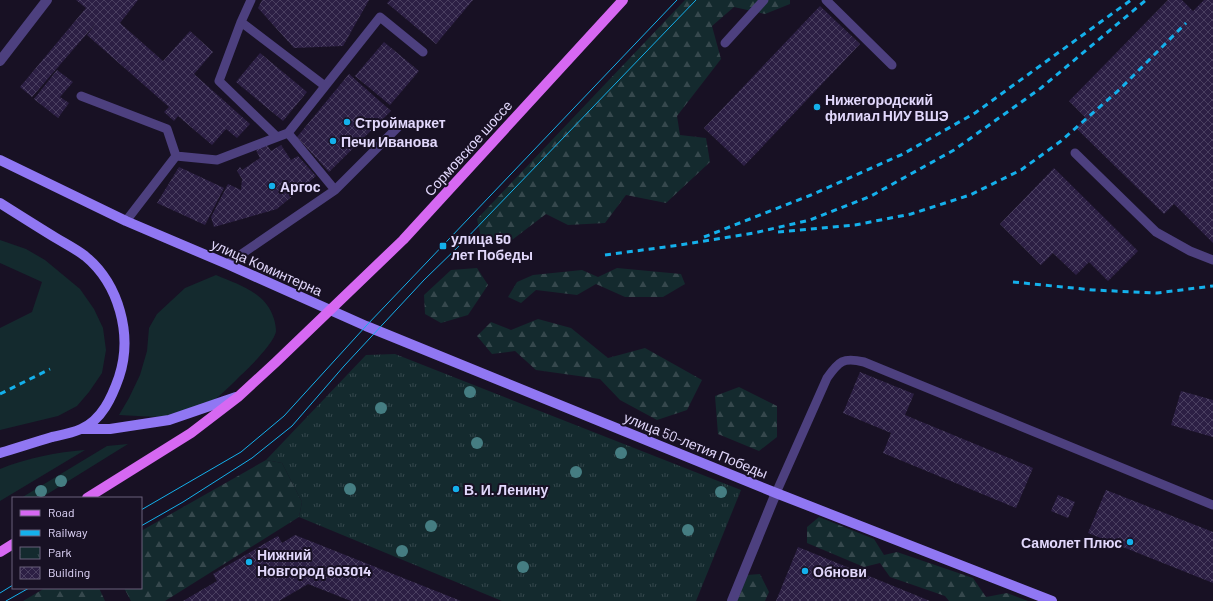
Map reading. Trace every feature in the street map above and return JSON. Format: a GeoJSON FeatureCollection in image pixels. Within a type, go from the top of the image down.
{"type":"FeatureCollection","features":[{"type":"Feature","properties":{"kind":"main road","name":"Сормовское шоссе"},"geometry":{"type":"LineString","coordinates":[[330,311],[403,240],[622,0]]}},
{"type":"Feature","properties":{"kind":"main road","name":"улица Коминтерна"},"geometry":{"type":"LineString","coordinates":[[0,160],[126,221],[227,264],[330,311],[238,396],[192,433],[89,497]]}},
{"type":"Feature","properties":{"kind":"main road"},"geometry":{"type":"LineString","coordinates":[[0,203],[85,256],[99,271],[113,292],[125,333],[123,357],[117,384],[105,408],[96,419],[82,429]]}},
{"type":"Feature","properties":{"kind":"main road","name":"улица 50-летия Победы"},"geometry":{"type":"LineString","coordinates":[[330,311],[776,493],[1052,601]]}},
{"type":"Feature","properties":{"kind":"main road"},"geometry":{"type":"LineString","coordinates":[[0,453],[82,429],[110,429],[169,420],[238,396]]}},
{"type":"Feature","properties":{"kind":"main road"},"geometry":{"type":"LineString","coordinates":[[0,552],[12,545]]}},
{"type":"Feature","properties":{"kind":"street"},"geometry":{"type":"LineString","coordinates":[[0,60],[47,0]]}},
{"type":"Feature","properties":{"kind":"street"},"geometry":{"type":"LineString","coordinates":[[732,601],[776,493]]}},
{"type":"Feature","properties":{"kind":"lane"},"geometry":{"type":"LineString","coordinates":[[251,0],[241,22],[219,81],[277,137]]}},
{"type":"Feature","properties":{"kind":"lane"},"geometry":{"type":"LineString","coordinates":[[725,43],[764,0]]}},
{"type":"Feature","properties":{"kind":"lane"},"geometry":{"type":"LineString","coordinates":[[826,0],[892,65]]}},
{"type":"Feature","properties":{"kind":"lane"},"geometry":{"type":"LineString","coordinates":[[176,156],[217,160],[288,133],[380,18],[423,52]]}},
{"type":"Feature","properties":{"kind":"lane"},"geometry":{"type":"LineString","coordinates":[[241,22],[325,86]]}},
{"type":"Feature","properties":{"kind":"lane"},"geometry":{"type":"LineString","coordinates":[[81,96],[167,129],[176,156]]}},
{"type":"Feature","properties":{"kind":"lane"},"geometry":{"type":"LineString","coordinates":[[227,264],[335,190],[400,126]]}},
{"type":"Feature","properties":{"kind":"lane"},"geometry":{"type":"LineString","coordinates":[[288,133],[335,190]]}},
{"type":"Feature","properties":{"kind":"lane"},"geometry":{"type":"LineString","coordinates":[[1075,153],[1156,232],[1190,251],[1213,260]]}},
{"type":"Feature","properties":{"kind":"lane"},"geometry":{"type":"LineString","coordinates":[[126,221],[176,156]]}},
{"type":"Feature","properties":{"kind":"lane"},"geometry":{"type":"LineString","coordinates":[[776,493],[827,378],[835,366],[843,360],[853,360],[864,362],[1213,505]]}},
{"type":"Feature","properties":{"kind":"green space"},"geometry":{"type":"Polygon","coordinates":[[[685,0],[790,0],[790,4],[765,14],[734,7],[712,26],[721,59],[677,116],[680,135],[706,138],[710,162],[666,203],[626,195],[605,223],[568,225],[546,214],[508,243],[481,237],[477,219],[685,0]]]}},
{"type":"Feature","properties":{"kind":"green space"},"geometry":{"type":"Polygon","coordinates":[[[0,240],[26,249],[45,260],[80,289],[94,309],[103,328],[106,350],[102,373],[77,406],[58,416],[0,430],[0,328],[32,312],[42,282],[0,263],[0,240]]]}},
{"type":"Feature","properties":{"kind":"green space"},"geometry":{"type":"Polygon","coordinates":[[[477,268],[488,285],[468,315],[441,323],[425,314],[424,295],[451,270],[477,268]]]}},
{"type":"Feature","properties":{"kind":"green space"},"geometry":{"type":"Polygon","coordinates":[[[617,268],[681,274],[685,284],[663,297],[625,297],[596,284],[577,295],[536,290],[521,303],[508,297],[517,282],[533,275],[582,270],[598,277],[617,268]]]}},
{"type":"Feature","properties":{"kind":"green space"},"geometry":{"type":"Polygon","coordinates":[[[216,275],[242,286],[265,302],[274,319],[276,331],[275,336],[267,348],[223,393],[204,407],[189,413],[163,417],[119,415],[140,375],[147,351],[149,328],[157,314],[185,288],[216,275]]]}},
{"type":"Feature","properties":{"kind":"green space"},"geometry":{"type":"Polygon","coordinates":[[[538,319],[571,328],[608,358],[645,348],[702,380],[687,410],[657,420],[620,400],[600,379],[536,370],[515,351],[492,354],[477,336],[491,322],[511,330],[538,319]]]}},
{"type":"Feature","properties":{"kind":"green space"},"geometry":{"type":"Polygon","coordinates":[[[395,354],[741,490],[696,601],[502,601],[299,517],[302,502],[282,463],[266,460],[366,355],[395,354]]]}},
{"type":"Feature","properties":{"kind":"green space"},"geometry":{"type":"Polygon","coordinates":[[[739,387],[777,406],[777,437],[759,451],[718,434],[715,396],[739,387]]]}},
{"type":"Feature","properties":{"kind":"green space"},"geometry":{"type":"Polygon","coordinates":[[[128,444],[43,497],[23,497],[107,446],[128,444]]]}},
{"type":"Feature","properties":{"kind":"green space"},"geometry":{"type":"Polygon","coordinates":[[[85,450],[0,501],[0,469],[42,456],[85,450]]]}},
{"type":"Feature","properties":{"kind":"green space"},"geometry":{"type":"Polygon","coordinates":[[[266,460],[282,463],[302,502],[299,517],[165,601],[131,601],[125,589],[142,589],[142,530],[266,460]]]}},
{"type":"Feature","properties":{"kind":"green space"},"geometry":{"type":"Polygon","coordinates":[[[819,517],[874,539],[884,555],[897,552],[973,578],[986,597],[1007,593],[1028,601],[949,601],[945,596],[890,577],[880,563],[864,567],[807,543],[807,527],[819,517]]]}},
{"type":"Feature","properties":{"kind":"green space"},"geometry":{"type":"Polygon","coordinates":[[[760,574],[769,592],[765,601],[736,601],[747,575],[760,574]]]}},
{"type":"Feature","properties":{"kind":"green space"},"geometry":{"type":"Polygon","coordinates":[[[43,589],[99,589],[105,601],[23,601],[43,589]]]}},
{"type":"Feature","properties":{"kind":"building"},"geometry":{"type":"Polygon","coordinates":[[[76,0],[138,0],[120,23],[163,61],[190,31],[213,52],[194,74],[250,124],[237,138],[226,129],[212,145],[178,116],[174,121],[164,112],[169,107],[87,35],[97,22],[32,97],[20,87],[86,8],[76,0]]]}},
{"type":"Feature","properties":{"kind":"building"},"geometry":{"type":"Polygon","coordinates":[[[262,0],[369,0],[343,46],[294,48],[258,8],[262,0]]]}},
{"type":"Feature","properties":{"kind":"building"},"geometry":{"type":"Polygon","coordinates":[[[390,0],[473,0],[436,44],[387,3],[390,0]]]}},
{"type":"Feature","properties":{"kind":"building"},"geometry":{"type":"Polygon","coordinates":[[[1168,0],[1182,0],[1193,11],[1204,0],[1213,0],[1213,243],[1174,204],[1164,214],[1076,128],[1086,118],[1069,101],[1168,0]]]}},
{"type":"Feature","properties":{"kind":"building"},"geometry":{"type":"Polygon","coordinates":[[[820,6],[860,44],[744,166],[704,128],[820,6]]]}},
{"type":"Feature","properties":{"kind":"building"},"geometry":{"type":"Polygon","coordinates":[[[384,42],[419,71],[390,105],[355,76],[384,42]]]}},
{"type":"Feature","properties":{"kind":"building"},"geometry":{"type":"Polygon","coordinates":[[[260,53],[307,92],[283,121],[236,82],[260,53]]]}},
{"type":"Feature","properties":{"kind":"building"},"geometry":{"type":"Polygon","coordinates":[[[57,70],[73,82],[60,97],[69,103],[58,118],[34,99],[57,70]]]}},
{"type":"Feature","properties":{"kind":"building"},"geometry":{"type":"Polygon","coordinates":[[[349,74],[391,111],[329,172],[297,137],[349,74]]]}},
{"type":"Feature","properties":{"kind":"building"},"geometry":{"type":"Polygon","coordinates":[[[266,144],[271,151],[281,145],[291,160],[298,156],[316,176],[277,209],[214,227],[211,217],[228,184],[241,190],[242,179],[237,171],[240,167],[242,170],[260,158],[256,150],[266,144]]]}},
{"type":"Feature","properties":{"kind":"building"},"geometry":{"type":"Polygon","coordinates":[[[179,167],[224,188],[205,225],[157,203],[179,167]]]}},
{"type":"Feature","properties":{"kind":"building"},"geometry":{"type":"Polygon","coordinates":[[[1054,168],[1138,251],[1108,281],[1089,262],[1076,275],[1053,253],[1041,265],[1000,224],[1054,168]]]}},
{"type":"Feature","properties":{"kind":"building"},"geometry":{"type":"Polygon","coordinates":[[[860,372],[914,394],[905,415],[1033,468],[1016,508],[883,453],[891,433],[843,413],[860,372]]]}},
{"type":"Feature","properties":{"kind":"building"},"geometry":{"type":"Polygon","coordinates":[[[1181,391],[1213,400],[1213,437],[1171,425],[1181,391]]]}},
{"type":"Feature","properties":{"kind":"building"},"geometry":{"type":"Polygon","coordinates":[[[1106,490],[1213,532],[1213,583],[1088,533],[1106,490]]]}},
{"type":"Feature","properties":{"kind":"building"},"geometry":{"type":"Polygon","coordinates":[[[1058,495],[1075,502],[1068,518],[1051,511],[1058,495]]]}},
{"type":"Feature","properties":{"kind":"building"},"geometry":{"type":"Polygon","coordinates":[[[295,535],[461,601],[351,601],[308,584],[279,601],[183,601],[217,581],[213,574],[269,541],[278,536],[282,543],[295,535]]]}},
{"type":"Feature","properties":{"kind":"building"},"geometry":{"type":"Polygon","coordinates":[[[798,547],[930,601],[776,601],[798,547]]]}},
{"type":"Feature","properties":{"kind":"tram line"},"geometry":{"type":"LineString","coordinates":[[142,509],[241,452],[284,416],[366,326],[677,0]]}},
{"type":"Feature","properties":{"kind":"tram line"},"geometry":{"type":"LineString","coordinates":[[142,525],[183,502],[252,458],[292,426],[344,366],[424,280],[461,244],[696,0]]}},
{"type":"Feature","properties":{"kind":"tram line"},"geometry":{"type":"LineString","coordinates":[[0,593],[12,586]]}},
{"type":"Feature","properties":{"kind":"tram line"},"geometry":{"type":"LineString","coordinates":[[6,601],[27,589]]}},
{"type":"Feature","properties":{"kind":"railway"},"geometry":{"type":"LineString","coordinates":[[704,237],[811,195],[903,154],[975,113],[1131,0]]}},
{"type":"Feature","properties":{"kind":"railway"},"geometry":{"type":"LineString","coordinates":[[605,255],[754,233],[810,220],[871,196],[954,150],[1041,88],[1146,0]]}},
{"type":"Feature","properties":{"kind":"railway"},"geometry":{"type":"LineString","coordinates":[[778,232],[855,225],[911,214],[970,195],[1021,170],[1061,141],[1120,89],[1186,23]]}},
{"type":"Feature","properties":{"kind":"railway"},"geometry":{"type":"LineString","coordinates":[[1013,282],[1093,290],[1157,293],[1213,286]]}},
{"type":"Feature","properties":{"kind":"railway"},"geometry":{"type":"LineString","coordinates":[[0,394],[50,369]]}},
{"type":"Feature","properties":{"kind":"place","name":"Нижегородский филиал НИУ ВШЭ"},"geometry":{"type":"Point","coordinates":[817,107]}},
{"type":"Feature","properties":{"kind":"place","name":"Строймаркет"},"geometry":{"type":"Point","coordinates":[347,122]}},
{"type":"Feature","properties":{"kind":"place","name":"Печи Иванова"},"geometry":{"type":"Point","coordinates":[333,141]}},
{"type":"Feature","properties":{"kind":"place","name":"Аргос"},"geometry":{"type":"Point","coordinates":[272,186]}},
{"type":"Feature","properties":{"kind":"place","name":"улица 50 лет Победы"},"geometry":{"type":"Point","coordinates":[443,246]}},
{"type":"Feature","properties":{"kind":"place","name":"В. И. Ленину"},"geometry":{"type":"Point","coordinates":[456,489]}},
{"type":"Feature","properties":{"kind":"place","name":"Самолет Плюс"},"geometry":{"type":"Point","coordinates":[1130,542]}},
{"type":"Feature","properties":{"kind":"place","name":"Нижний Новгород 603014"},"geometry":{"type":"Point","coordinates":[249,562]}},
{"type":"Feature","properties":{"kind":"place","name":"Обнови"},"geometry":{"type":"Point","coordinates":[805,571]}}]}
